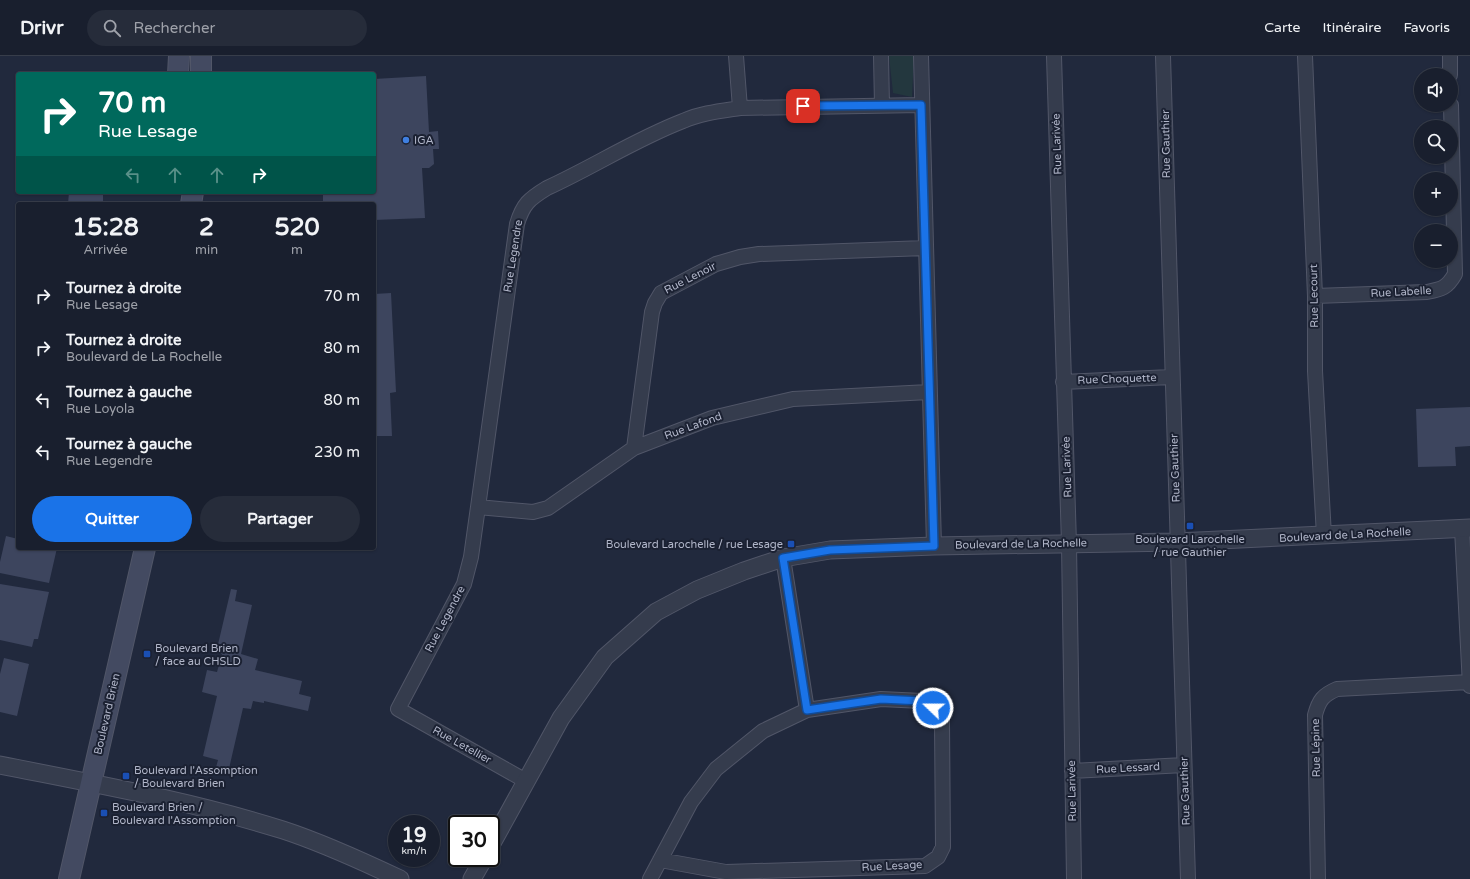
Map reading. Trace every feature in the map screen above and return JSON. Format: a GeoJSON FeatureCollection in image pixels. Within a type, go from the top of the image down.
{"type":"FeatureCollection","features":[{"type":"Feature","properties":{"kind":"main road"},"geometry":{"type":"LineString","coordinates":[[178,72],[179,56]]}},
{"type":"Feature","properties":{"kind":"main road"},"geometry":{"type":"LineString","coordinates":[[201,56],[201,72]]}},
{"type":"Feature","properties":{"kind":"main road","name":"Boulevard Brien"},"geometry":{"type":"LineString","coordinates":[[69,879],[145,550]]}},
{"type":"Feature","properties":{"kind":"street"},"geometry":{"type":"LineString","coordinates":[[736,56],[740,108]]}},
{"type":"Feature","properties":{"kind":"street"},"geometry":{"type":"LineString","coordinates":[[881,56],[882,105]]}},
{"type":"Feature","properties":{"kind":"street"},"geometry":{"type":"LineString","coordinates":[[921,56],[921,105],[934,546]]}},
{"type":"Feature","properties":{"kind":"street","name":"Rue Larivée"},"geometry":{"type":"LineString","coordinates":[[1054,56],[1069,544],[1074,879]]}},
{"type":"Feature","properties":{"kind":"street","name":"Rue Gauthier"},"geometry":{"type":"LineString","coordinates":[[1163,56],[1188,879]]}},
{"type":"Feature","properties":{"kind":"street","name":"Rue Lecourt"},"geometry":{"type":"LineString","coordinates":[[1305,56],[1315,296],[1315,371],[1324,536]]}},
{"type":"Feature","properties":{"kind":"street"},"geometry":{"type":"LineString","coordinates":[[1450,56],[1450,68]]}},
{"type":"Feature","properties":{"kind":"street","name":"Rue Legendre"},"geometry":{"type":"LineString","coordinates":[[398,709],[464,584],[471,557],[517,224],[522,209],[530,198],[660,130],[684,120],[712,112],[740,108],[921,105]]}},
{"type":"Feature","properties":{"kind":"street","name":"Rue Labelle"},"geometry":{"type":"LineString","coordinates":[[1315,296],[1427,292],[1440,289],[1450,284],[1455,274],[1451,112]]}},
{"type":"Feature","properties":{"kind":"street","name":"Rue Lenoir"},"geometry":{"type":"LineString","coordinates":[[634,448],[652,312],[661,293],[716,264],[759,254],[925,248]]}},
{"type":"Feature","properties":{"kind":"street","name":"Rue Choquette"},"geometry":{"type":"LineString","coordinates":[[1063,382],[1172,377]]}},
{"type":"Feature","properties":{"kind":"street","name":"Rue Lafond"},"geometry":{"type":"LineString","coordinates":[[478,507],[533,512],[548,508],[634,448],[712,418],[792,399],[929,392]]}},
{"type":"Feature","properties":{"kind":"street"},"geometry":{"type":"LineString","coordinates":[[1466,529],[1470,686]]}},
{"type":"Feature","properties":{"kind":"street","name":"Boulevard de La Rochelle"},"geometry":{"type":"LineString","coordinates":[[500,829],[561,718],[605,657],[656,612],[697,590],[744,571],[783,558],[830,550],[934,546],[1177,542],[1466,529]]}},
{"type":"Feature","properties":{"kind":"street"},"geometry":{"type":"LineString","coordinates":[[783,558],[807,710]]}},
{"type":"Feature","properties":{"kind":"street","name":"Rue Lépine"},"geometry":{"type":"LineString","coordinates":[[1318,879],[1315,715],[1319,700],[1327,693],[1337,688],[1470,682]]}},
{"type":"Feature","properties":{"kind":"street","name":"Rue Lesage"},"geometry":{"type":"LineString","coordinates":[[650,879],[660,860],[691,802],[716,769],[763,730],[807,710],[881,699],[922,701],[933,708],[942,723],[943,847],[938,857],[924,866],[726,872],[660,860]]}},
{"type":"Feature","properties":{"kind":"street","name":"Rue Letellier"},"geometry":{"type":"LineString","coordinates":[[398,709],[526,781]]}},
{"type":"Feature","properties":{"kind":"street"},"geometry":{"type":"LineString","coordinates":[[0,765],[91,783],[227,813],[284,830],[339,851],[400,879]]}},
{"type":"Feature","properties":{"kind":"street","name":"Rue Lessard"},"geometry":{"type":"LineString","coordinates":[[1072,771],[1184,765]]}},
{"type":"Feature","properties":{"kind":"street"},"geometry":{"type":"LineString","coordinates":[[472,879],[479,867]]}},
{"type":"Feature","properties":{"kind":"shaded area"},"geometry":{"type":"Polygon","coordinates":[[[889,56],[914,56],[912,97],[893,93],[889,56]]]}},
{"type":"Feature","properties":{"kind":"building","name":"IGA"},"geometry":{"type":"Polygon","coordinates":[[[426,76],[429,132],[438,131],[439,149],[433,149],[434,164],[429,168],[422,168],[425,218],[376,220],[376,202],[323,202],[323,194],[376,194],[376,79],[426,76]]]}},
{"type":"Feature","properties":{"kind":"building"},"geometry":{"type":"Polygon","coordinates":[[[69,194],[103,194],[103,202],[68,202],[69,194]]]}},
{"type":"Feature","properties":{"kind":"building"},"geometry":{"type":"Polygon","coordinates":[[[391,293],[396,392],[390,393],[392,436],[376,436],[376,294],[391,293]]]}},
{"type":"Feature","properties":{"kind":"building"},"geometry":{"type":"Polygon","coordinates":[[[1470,407],[1470,446],[1455,447],[1456,466],[1418,467],[1416,409],[1470,407]]]}},
{"type":"Feature","properties":{"kind":"building"},"geometry":{"type":"Polygon","coordinates":[[[6,536],[16,538],[16,550],[57,550],[49,583],[0,573],[0,562],[6,536]]]}},
{"type":"Feature","properties":{"kind":"building"},"geometry":{"type":"Polygon","coordinates":[[[0,584],[49,592],[38,639],[34,639],[32,647],[0,640],[0,584]]]}},
{"type":"Feature","properties":{"kind":"building"},"geometry":{"type":"Polygon","coordinates":[[[231,589],[237,590],[235,601],[252,605],[241,654],[258,659],[255,670],[302,681],[299,694],[311,697],[308,711],[264,701],[264,703],[253,701],[251,709],[243,708],[228,773],[215,771],[218,760],[203,756],[217,696],[202,692],[207,670],[217,672],[222,654],[216,653],[231,589]]]}},
{"type":"Feature","properties":{"kind":"building"},"geometry":{"type":"Polygon","coordinates":[[[4,658],[29,664],[17,716],[0,712],[0,674],[4,658]]]}},
{"type":"Feature","properties":{"kind":"place","name":"IGA"},"geometry":{"type":"Point","coordinates":[406,140]}},
{"type":"Feature","properties":{"kind":"place","name":"Boulevard Larochelle / rue Gauthier"},"geometry":{"type":"Point","coordinates":[1190,526]}},
{"type":"Feature","properties":{"kind":"place","name":"Boulevard Larochelle / rue Lesage"},"geometry":{"type":"Point","coordinates":[791,544]}},
{"type":"Feature","properties":{"kind":"place","name":"Boulevard Brien / face au CHSLD"},"geometry":{"type":"Point","coordinates":[147,654]}},
{"type":"Feature","properties":{"kind":"place","name":"Boulevard l'Assomption / Boulevard Brien"},"geometry":{"type":"Point","coordinates":[126,776]}},
{"type":"Feature","properties":{"kind":"place","name":"Boulevard Brien / Boulevard l'Assomption"},"geometry":{"type":"Point","coordinates":[104,813]}},
{"type":"Feature","properties":{"kind":"route"},"geometry":{"type":"LineString","coordinates":[[803,106],[921,105],[934,546],[830,550],[783,558],[807,710],[881,699],[922,701],[933,708]]}}]}
